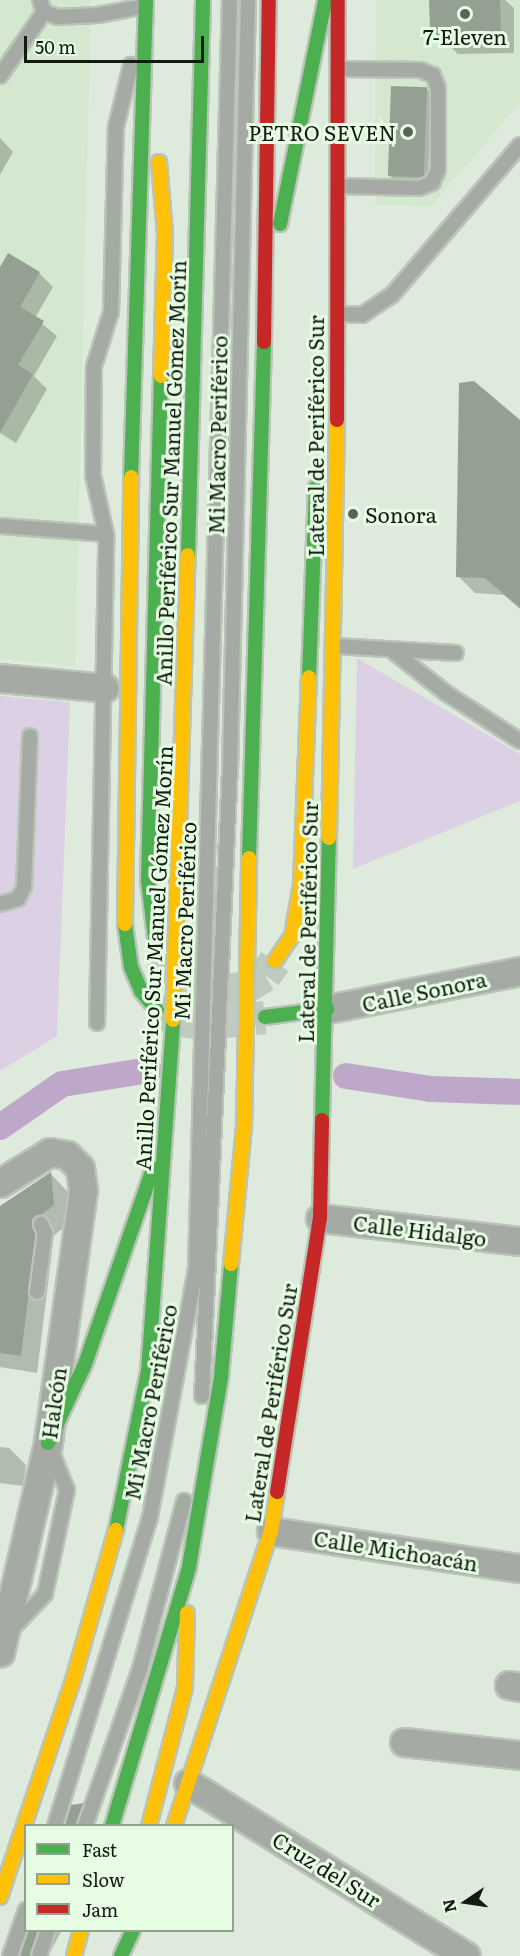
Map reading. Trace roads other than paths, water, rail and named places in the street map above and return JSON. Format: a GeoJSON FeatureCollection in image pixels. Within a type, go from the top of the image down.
{"type":"FeatureCollection","features":[{"type":"Feature","properties":{"kind":"main road"},"geometry":{"type":"LineString","coordinates":[[195,0],[201,96]]}},
{"type":"Feature","properties":{"kind":"main road","name":"Anillo Periférico Sur Manuel Gómez Morín"},"geometry":{"type":"LineString","coordinates":[[25,1824],[74,1677],[115,1536],[148,1372],[168,1124],[179,900],[203,0]]}},
{"type":"Feature","properties":{"kind":"main road"},"geometry":{"type":"LineString","coordinates":[[113,1824],[189,1567],[221,1377],[244,1127],[269,0]]}},
{"type":"Feature","properties":{"kind":"main road"},"geometry":{"type":"LineString","coordinates":[[263,305],[325,0]]}},
{"type":"Feature","properties":{"kind":"main road","name":"Lateral de Periférico Sur"},"geometry":{"type":"LineString","coordinates":[[175,1824],[271,1531],[321,1218],[334,646],[340,186],[339,0]]}},
{"type":"Feature","properties":{"kind":"main road"},"geometry":{"type":"LineString","coordinates":[[146,2],[165,234],[148,881],[156,946]]}},
{"type":"Feature","properties":{"kind":"main road"},"geometry":{"type":"LineString","coordinates":[[146,2],[130,499],[125,933],[130,967],[141,991],[157,1010]]}},
{"type":"Feature","properties":{"kind":"main road"},"geometry":{"type":"LineString","coordinates":[[321,455],[337,343]]}},
{"type":"Feature","properties":{"kind":"main road"},"geometry":{"type":"LineString","coordinates":[[275,961],[292,936],[301,884],[313,511],[317,477]]}},
{"type":"Feature","properties":{"kind":"main road"},"geometry":{"type":"LineString","coordinates":[[265,1017],[327,1009]]}},
{"type":"Feature","properties":{"kind":"main road"},"geometry":{"type":"LineString","coordinates":[[48,1443],[85,1364],[168,1124]]}},
{"type":"Feature","properties":{"kind":"main road"},"geometry":{"type":"LineString","coordinates":[[150,1824],[185,1688],[189,1567]]}},
{"type":"Feature","properties":{"kind":"main road","name":"Anillo Periférico Sur Manuel Gómez Morín"},"geometry":{"type":"LineString","coordinates":[[0,1897],[24,1826]]}},
{"type":"Feature","properties":{"kind":"main road"},"geometry":{"type":"LineString","coordinates":[[74,1956],[80,1932]]}},
{"type":"Feature","properties":{"kind":"main road"},"geometry":{"type":"LineString","coordinates":[[115,1956],[121,1932]]}},
{"type":"Feature","properties":{"kind":"main road"},"geometry":{"type":"LineString","coordinates":[[122,1956],[132,1932]]}},
{"type":"Feature","properties":{"kind":"main road"},"geometry":{"type":"LineString","coordinates":[[135,1956],[146,1933]]}},
{"type":"Feature","properties":{"kind":"street"},"geometry":{"type":"LineString","coordinates":[[0,678],[105,688]]}},
{"type":"Feature","properties":{"kind":"street","name":"Calle Sonora"},"geometry":{"type":"LineString","coordinates":[[327,1009],[520,971]]}},
{"type":"Feature","properties":{"kind":"street","name":"Halcón"},"geometry":{"type":"LineString","coordinates":[[0,1183],[50,1152],[67,1155],[80,1168],[83,1190],[48,1443],[2,1641]]}},
{"type":"Feature","properties":{"kind":"street","name":"Calle Hidalgo"},"geometry":{"type":"LineString","coordinates":[[321,1218],[520,1241]]}},
{"type":"Feature","properties":{"kind":"street","name":"Calle Michoacán"},"geometry":{"type":"LineString","coordinates":[[271,1531],[520,1568]]}},
{"type":"Feature","properties":{"kind":"street"},"geometry":{"type":"LineString","coordinates":[[404,1742],[520,1755]]}},
{"type":"Feature","properties":{"kind":"street","name":"Cruz del Sur"},"geometry":{"type":"LineString","coordinates":[[189,1783],[466,1956]]}},
{"type":"Feature","properties":{"kind":"lane","name":"Mi Macro Periférico"},"geometry":{"type":"LineString","coordinates":[[56,1824],[150,1517],[196,1269],[230,0]]}},
{"type":"Feature","properties":{"kind":"lane","name":"Mi Macro Periférico"},"geometry":{"type":"LineString","coordinates":[[200,1407],[230,768],[248,0]]}},
{"type":"Feature","properties":{"kind":"lane"},"geometry":{"type":"LineString","coordinates":[[0,76],[42,6],[58,17],[98,15],[146,2],[116,127],[111,312],[94,366],[93,475],[106,534],[105,688],[97,1023]]}},
{"type":"Feature","properties":{"kind":"lane"},"geometry":{"type":"LineString","coordinates":[[340,69],[420,70],[433,75],[438,88],[438,170],[432,183],[419,188],[340,186]]}},
{"type":"Feature","properties":{"kind":"lane"},"geometry":{"type":"LineString","coordinates":[[337,314],[362,315],[380,306],[520,145]]}},
{"type":"Feature","properties":{"kind":"lane"},"geometry":{"type":"LineString","coordinates":[[0,526],[106,534]]}},
{"type":"Feature","properties":{"kind":"lane"},"geometry":{"type":"LineString","coordinates":[[334,646],[394,652],[456,653]]}},
{"type":"Feature","properties":{"kind":"lane"},"geometry":{"type":"LineString","coordinates":[[394,652],[446,693],[520,741]]}},
{"type":"Feature","properties":{"kind":"lane"},"geometry":{"type":"LineString","coordinates":[[0,904],[18,899],[24,887],[30,735]]}},
{"type":"Feature","properties":{"kind":"lane"},"geometry":{"type":"LineString","coordinates":[[37,1292],[45,1233],[41,1224]]}},
{"type":"Feature","properties":{"kind":"lane"},"geometry":{"type":"LineString","coordinates":[[86,1824],[140,1668],[186,1488]]}},
{"type":"Feature","properties":{"kind":"lane"},"geometry":{"type":"LineString","coordinates":[[10,1956],[24,1916]]}},
{"type":"Feature","properties":{"kind":"lane"},"geometry":{"type":"LineString","coordinates":[[39,1956],[47,1932]]}},
{"type":"Feature","properties":{"kind":"waterway"},"geometry":{"type":"LineString","coordinates":[[0,1127],[62,1084],[149,1070]]}},
{"type":"Feature","properties":{"kind":"waterway"},"geometry":{"type":"LineString","coordinates":[[346,1076],[431,1089],[520,1092]]}},
{"type":"Feature","properties":{"kind":"tunnel"},"geometry":{"type":"LineString","coordinates":[[161,955],[175,976],[202,989],[222,992],[247,986],[265,975],[275,961]]}},
{"type":"Feature","properties":{"kind":"tunnel"},"geometry":{"type":"LineString","coordinates":[[157,1010],[180,1020],[206,1023],[265,1017]]}},
{"type":"Feature","properties":{"kind":"place","name":"7-Eleven"},"geometry":{"type":"Point","coordinates":[465,14]}},
{"type":"Feature","properties":{"kind":"place","name":"PETRO SEVEN"},"geometry":{"type":"Point","coordinates":[408,132]}},
{"type":"Feature","properties":{"kind":"place","name":"Sonora"},"geometry":{"type":"Point","coordinates":[353,514]}}]}
